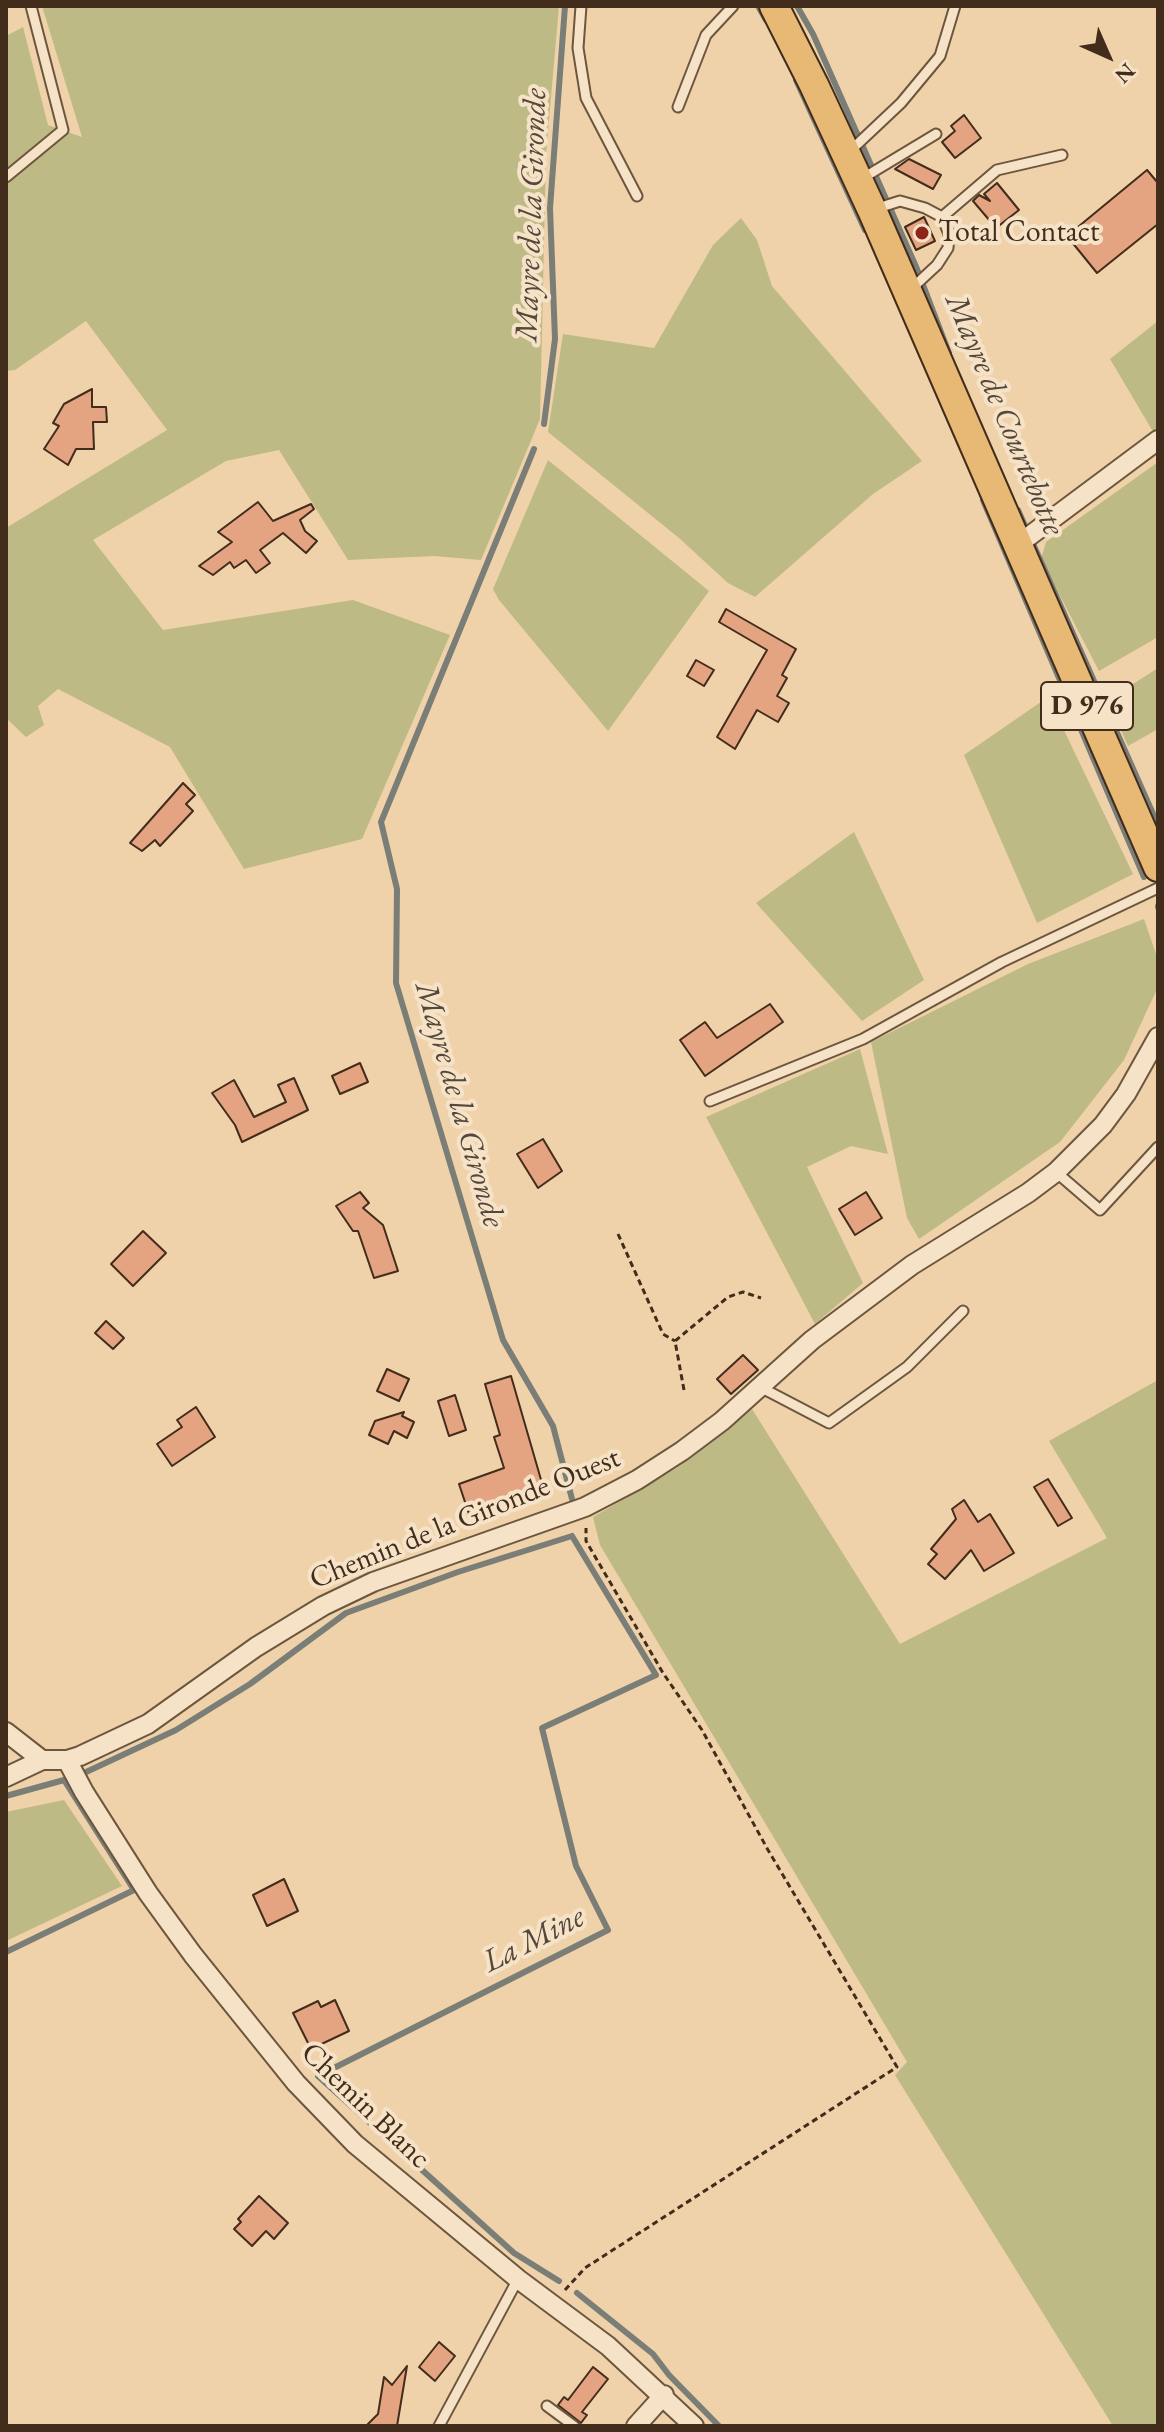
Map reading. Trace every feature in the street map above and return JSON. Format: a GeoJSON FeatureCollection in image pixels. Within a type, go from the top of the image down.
{"type":"FeatureCollection","features":[{"type":"Feature","properties":{"kind":"main road","name":"D 976"},"geometry":{"type":"LineString","coordinates":[[774,6],[847,153],[1158,867]]}},
{"type":"Feature","properties":{"kind":"street"},"geometry":{"type":"LineString","coordinates":[[1016,546],[1158,440]]}},
{"type":"Feature","properties":{"kind":"street","name":"Chemin de la Gironde Ouest"},"geometry":{"type":"LineString","coordinates":[[6,1777],[42,1760],[67,1760],[148,1724],[256,1647],[323,1606],[373,1582],[585,1507],[637,1480],[682,1451],[812,1340],[912,1265],[1028,1193],[1056,1172],[1103,1125],[1126,1094],[1158,1037]]}},
{"type":"Feature","properties":{"kind":"street"},"geometry":{"type":"LineString","coordinates":[[6,1732],[42,1760]]}},
{"type":"Feature","properties":{"kind":"street","name":"Chemin Blanc"},"geometry":{"type":"LineString","coordinates":[[67,1760],[148,1893],[193,1955],[296,2083],[355,2144],[518,2279],[608,2346],[694,2426]]}},
{"type":"Feature","properties":{"kind":"street"},"geometry":{"type":"LineString","coordinates":[[636,2426],[664,2395]]}},
{"type":"Feature","properties":{"kind":"lane"},"geometry":{"type":"LineString","coordinates":[[6,177],[63,130],[31,6]]}},
{"type":"Feature","properties":{"kind":"lane"},"geometry":{"type":"LineString","coordinates":[[581,6],[578,48],[586,98],[637,196]]}},
{"type":"Feature","properties":{"kind":"lane"},"geometry":{"type":"LineString","coordinates":[[678,107],[706,35],[733,6]]}},
{"type":"Feature","properties":{"kind":"lane"},"geometry":{"type":"LineString","coordinates":[[847,153],[901,103],[940,56],[955,6]]}},
{"type":"Feature","properties":{"kind":"lane"},"geometry":{"type":"LineString","coordinates":[[859,181],[936,134]]}},
{"type":"Feature","properties":{"kind":"lane"},"geometry":{"type":"LineString","coordinates":[[942,217],[997,170],[1062,155]]}},
{"type":"Feature","properties":{"kind":"lane"},"geometry":{"type":"LineString","coordinates":[[872,210],[900,201],[942,217],[949,234],[948,248],[937,265],[908,292]]}},
{"type":"Feature","properties":{"kind":"lane"},"geometry":{"type":"LineString","coordinates":[[710,1101],[863,1039],[1002,962],[1158,888]]}},
{"type":"Feature","properties":{"kind":"lane"},"geometry":{"type":"LineString","coordinates":[[1056,1172],[1100,1210],[1158,1147]]}},
{"type":"Feature","properties":{"kind":"lane"},"geometry":{"type":"LineString","coordinates":[[760,1387],[829,1423],[907,1367],[963,1311]]}},
{"type":"Feature","properties":{"kind":"lane"},"geometry":{"type":"LineString","coordinates":[[439,2426],[518,2279]]}},
{"type":"Feature","properties":{"kind":"lane"},"geometry":{"type":"LineString","coordinates":[[547,2406],[574,2426]]}},
{"type":"Feature","properties":{"kind":"path"},"geometry":{"type":"LineString","coordinates":[[618,1234],[663,1334],[675,1341],[684,1390]]}},
{"type":"Feature","properties":{"kind":"path"},"geometry":{"type":"LineString","coordinates":[[675,1341],[728,1297],[743,1292],[761,1298]]}},
{"type":"Feature","properties":{"kind":"path"},"geometry":{"type":"LineString","coordinates":[[552,2304],[585,2268],[897,2067],[768,1850],[702,1730],[663,1673],[586,1541],[585,1507]]}},
{"type":"Feature","properties":{"kind":"shaded area"},"geometry":{"type":"Polygon","coordinates":[[[42,6],[559,6],[546,154],[540,419],[481,560],[434,556],[348,560],[279,450],[226,461],[93,540],[163,630],[353,600],[450,635],[362,839],[244,869],[170,747],[58,689],[38,706],[44,725],[26,737],[6,718],[6,528],[167,430],[86,321],[15,370],[6,371],[6,36],[23,27],[48,125],[82,137],[42,6]]]}},
{"type":"Feature","properties":{"kind":"shaded area"},"geometry":{"type":"Polygon","coordinates":[[[741,218],[757,240],[772,286],[922,461],[873,494],[755,597],[728,583],[679,538],[548,432],[563,334],[654,348],[713,245],[741,218]]]}},
{"type":"Feature","properties":{"kind":"shaded area"},"geometry":{"type":"Polygon","coordinates":[[[1158,321],[1158,433],[1155,435],[1110,359],[1158,321]]]}},
{"type":"Feature","properties":{"kind":"shaded area"},"geometry":{"type":"Polygon","coordinates":[[[548,460],[709,591],[608,731],[493,589],[548,460]]]}},
{"type":"Feature","properties":{"kind":"shaded area"},"geometry":{"type":"Polygon","coordinates":[[[1158,462],[1158,637],[1099,671],[1041,559],[1046,542],[1158,462]]]}},
{"type":"Feature","properties":{"kind":"shaded area"},"geometry":{"type":"Polygon","coordinates":[[[1158,668],[1158,729],[1128,746],[1108,700],[1158,668]]]}},
{"type":"Feature","properties":{"kind":"shaded area"},"geometry":{"type":"Polygon","coordinates":[[[1048,697],[1133,874],[1037,923],[964,755],[1048,697]]]}},
{"type":"Feature","properties":{"kind":"shaded area"},"geometry":{"type":"Polygon","coordinates":[[[854,832],[924,980],[862,1021],[756,903],[854,832]]]}},
{"type":"Feature","properties":{"kind":"shaded area"},"geometry":{"type":"Polygon","coordinates":[[[1144,919],[1158,960],[1158,987],[1124,1060],[1060,1142],[919,1239],[907,1218],[871,1042],[1028,964],[1144,919]]]}},
{"type":"Feature","properties":{"kind":"shaded area"},"geometry":{"type":"Polygon","coordinates":[[[860,1049],[888,1154],[851,1146],[807,1167],[863,1283],[815,1324],[706,1117],[860,1049]]]}},
{"type":"Feature","properties":{"kind":"shaded area"},"geometry":{"type":"Polygon","coordinates":[[[1158,1380],[1158,2426],[1113,2426],[895,2075],[907,2062],[600,1545],[593,1517],[677,1468],[752,1409],[900,1644],[1107,1538],[1049,1441],[1158,1380]]]}},
{"type":"Feature","properties":{"kind":"shaded area"},"geometry":{"type":"Polygon","coordinates":[[[64,1800],[122,1886],[6,1941],[6,1812],[64,1800]]]}},
{"type":"Feature","properties":{"kind":"building"},"geometry":{"type":"Polygon","coordinates":[[[964,115],[981,138],[955,158],[942,142],[955,131],[951,126],[964,115]]]}},
{"type":"Feature","properties":{"kind":"building"},"geometry":{"type":"Polygon","coordinates":[[[909,159],[941,175],[933,189],[895,169],[909,159]]]}},
{"type":"Feature","properties":{"kind":"building"},"geometry":{"type":"Polygon","coordinates":[[[1147,170],[1158,183],[1158,224],[1097,273],[1067,236],[1147,170]]]}},
{"type":"Feature","properties":{"kind":"building"},"geometry":{"type":"Polygon","coordinates":[[[997,183],[1019,210],[996,228],[973,201],[979,195],[990,201],[984,194],[997,183]]]}},
{"type":"Feature","properties":{"kind":"building"},"geometry":{"type":"Polygon","coordinates":[[[924,217],[935,241],[916,250],[905,227],[924,217]]]}},
{"type":"Feature","properties":{"kind":"building"},"geometry":{"type":"Polygon","coordinates":[[[92,389],[92,407],[106,407],[107,422],[93,422],[94,449],[76,449],[68,465],[44,449],[59,426],[53,423],[64,404],[92,389]]]}},
{"type":"Feature","properties":{"kind":"building"},"geometry":{"type":"Polygon","coordinates":[[[258,502],[273,521],[311,504],[314,509],[300,520],[305,531],[317,541],[306,553],[283,533],[260,550],[270,563],[256,573],[246,560],[234,568],[230,562],[213,575],[199,566],[232,542],[218,532],[258,502]]]}},
{"type":"Feature","properties":{"kind":"building"},"geometry":{"type":"Polygon","coordinates":[[[726,609],[796,649],[782,675],[787,678],[777,696],[789,703],[778,722],[757,710],[735,749],[717,737],[767,650],[719,622],[726,609]]]}},
{"type":"Feature","properties":{"kind":"building"},"geometry":{"type":"Polygon","coordinates":[[[696,660],[714,670],[704,686],[687,676],[696,660]]]}},
{"type":"Feature","properties":{"kind":"building"},"geometry":{"type":"Polygon","coordinates":[[[183,783],[195,795],[186,804],[193,811],[160,846],[155,840],[142,851],[130,843],[183,783]]]}},
{"type":"Feature","properties":{"kind":"building"},"geometry":{"type":"Polygon","coordinates":[[[770,1004],[783,1022],[705,1076],[680,1040],[705,1022],[717,1038],[770,1004]]]}},
{"type":"Feature","properties":{"kind":"building"},"geometry":{"type":"Polygon","coordinates":[[[360,1063],[368,1082],[340,1094],[332,1076],[360,1063]]]}},
{"type":"Feature","properties":{"kind":"building"},"geometry":{"type":"Polygon","coordinates":[[[294,1078],[308,1110],[242,1142],[235,1125],[212,1093],[234,1080],[254,1117],[286,1102],[278,1085],[294,1078]]]}},
{"type":"Feature","properties":{"kind":"building"},"geometry":{"type":"Polygon","coordinates":[[[543,1139],[562,1171],[538,1188],[517,1154],[543,1139]]]}},
{"type":"Feature","properties":{"kind":"building"},"geometry":{"type":"Polygon","coordinates":[[[360,1192],[369,1203],[363,1208],[383,1225],[398,1271],[374,1278],[358,1231],[353,1231],[336,1206],[360,1192]]]}},
{"type":"Feature","properties":{"kind":"building"},"geometry":{"type":"Polygon","coordinates":[[[866,1192],[882,1218],[855,1235],[839,1209],[866,1192]]]}},
{"type":"Feature","properties":{"kind":"building"},"geometry":{"type":"Polygon","coordinates":[[[143,1231],[166,1253],[133,1286],[111,1264],[143,1231]]]}},
{"type":"Feature","properties":{"kind":"building"},"geometry":{"type":"Polygon","coordinates":[[[106,1321],[124,1338],[113,1349],[95,1333],[106,1321]]]}},
{"type":"Feature","properties":{"kind":"building"},"geometry":{"type":"Polygon","coordinates":[[[743,1355],[758,1370],[731,1394],[717,1379],[743,1355]]]}},
{"type":"Feature","properties":{"kind":"building"},"geometry":{"type":"Polygon","coordinates":[[[387,1369],[409,1379],[399,1401],[377,1391],[387,1369]]]}},
{"type":"Feature","properties":{"kind":"building"},"geometry":{"type":"Polygon","coordinates":[[[511,1376],[544,1490],[469,1514],[459,1484],[504,1468],[494,1437],[500,1435],[485,1384],[511,1376]]]}},
{"type":"Feature","properties":{"kind":"building"},"geometry":{"type":"Polygon","coordinates":[[[455,1395],[466,1430],[449,1436],[438,1401],[455,1395]]]}},
{"type":"Feature","properties":{"kind":"building"},"geometry":{"type":"Polygon","coordinates":[[[196,1407],[215,1437],[172,1466],[157,1444],[182,1427],[177,1420],[196,1407]]]}},
{"type":"Feature","properties":{"kind":"building"},"geometry":{"type":"Polygon","coordinates":[[[404,1412],[402,1416],[414,1422],[407,1438],[394,1431],[388,1444],[369,1435],[375,1421],[404,1412]]]}},
{"type":"Feature","properties":{"kind":"building"},"geometry":{"type":"Polygon","coordinates":[[[1048,1479],[1072,1518],[1058,1526],[1034,1487],[1048,1479]]]}},
{"type":"Feature","properties":{"kind":"building"},"geometry":{"type":"Polygon","coordinates":[[[964,1500],[978,1522],[990,1514],[1014,1553],[984,1571],[971,1550],[945,1579],[928,1564],[937,1554],[931,1549],[956,1519],[952,1509],[964,1500]]]}},
{"type":"Feature","properties":{"kind":"building"},"geometry":{"type":"Polygon","coordinates":[[[284,1879],[298,1911],[267,1926],[253,1895],[284,1879]]]}},
{"type":"Feature","properties":{"kind":"building"},"geometry":{"type":"Polygon","coordinates":[[[335,2000],[349,2031],[311,2049],[293,2013],[318,2001],[321,2007],[335,2000]]]}},
{"type":"Feature","properties":{"kind":"building"},"geometry":{"type":"Polygon","coordinates":[[[259,2196],[288,2223],[274,2239],[266,2231],[252,2246],[234,2229],[241,2222],[238,2219],[259,2196]]]}},
{"type":"Feature","properties":{"kind":"building"},"geometry":{"type":"Polygon","coordinates":[[[439,2342],[455,2356],[435,2381],[419,2367],[439,2342]]]}},
{"type":"Feature","properties":{"kind":"building"},"geometry":{"type":"Polygon","coordinates":[[[407,2366],[397,2426],[366,2426],[378,2414],[384,2377],[392,2385],[407,2366]]]}},
{"type":"Feature","properties":{"kind":"building"},"geometry":{"type":"Polygon","coordinates":[[[593,2367],[608,2379],[582,2412],[587,2415],[581,2423],[558,2405],[564,2397],[568,2400],[593,2367]]]}},
{"type":"Feature","properties":{"kind":"waterway","name":"Mayre de la Gironde"},"geometry":{"type":"LineString","coordinates":[[544,424],[555,339],[550,208],[565,6]]}},
{"type":"Feature","properties":{"kind":"waterway"},"geometry":{"type":"LineString","coordinates":[[758,6],[766,20]]}},
{"type":"Feature","properties":{"kind":"waterway","name":"Mayre de Courtebotte"},"geometry":{"type":"LineString","coordinates":[[797,6],[813,34],[917,269],[949,353]]}},
{"type":"Feature","properties":{"kind":"waterway"},"geometry":{"type":"LineString","coordinates":[[796,80],[865,230]]}},
{"type":"Feature","properties":{"kind":"waterway","name":"Mayre de la Gironde"},"geometry":{"type":"LineString","coordinates":[[534,449],[381,822],[397,889],[396,983],[503,1340],[553,1426],[572,1499]]}},
{"type":"Feature","properties":{"kind":"waterway"},"geometry":{"type":"LineString","coordinates":[[983,500],[1144,877]]}},
{"type":"Feature","properties":{"kind":"waterway"},"geometry":{"type":"LineString","coordinates":[[1018,510],[1158,825]]}},
{"type":"Feature","properties":{"kind":"waterway","name":"Mayre de la Gironde"},"geometry":{"type":"LineString","coordinates":[[84,1773],[176,1730],[250,1684],[346,1613],[458,1572],[572,1536]]}},
{"type":"Feature","properties":{"kind":"waterway","name":"La Mine"},"geometry":{"type":"LineString","coordinates":[[559,2281],[514,2253],[318,2076],[608,1930],[576,1866],[542,1728],[656,1675],[572,1536]]}},
{"type":"Feature","properties":{"kind":"waterway"},"geometry":{"type":"LineString","coordinates":[[6,1796],[64,1780],[134,1890],[6,1952]]}},
{"type":"Feature","properties":{"kind":"waterway","name":"La Mine"},"geometry":{"type":"LineString","coordinates":[[577,2293],[653,2354],[719,2426]]}},
{"type":"Feature","properties":{"kind":"place","name":"Total Contact"},"geometry":{"type":"Point","coordinates":[922,233]}}]}
